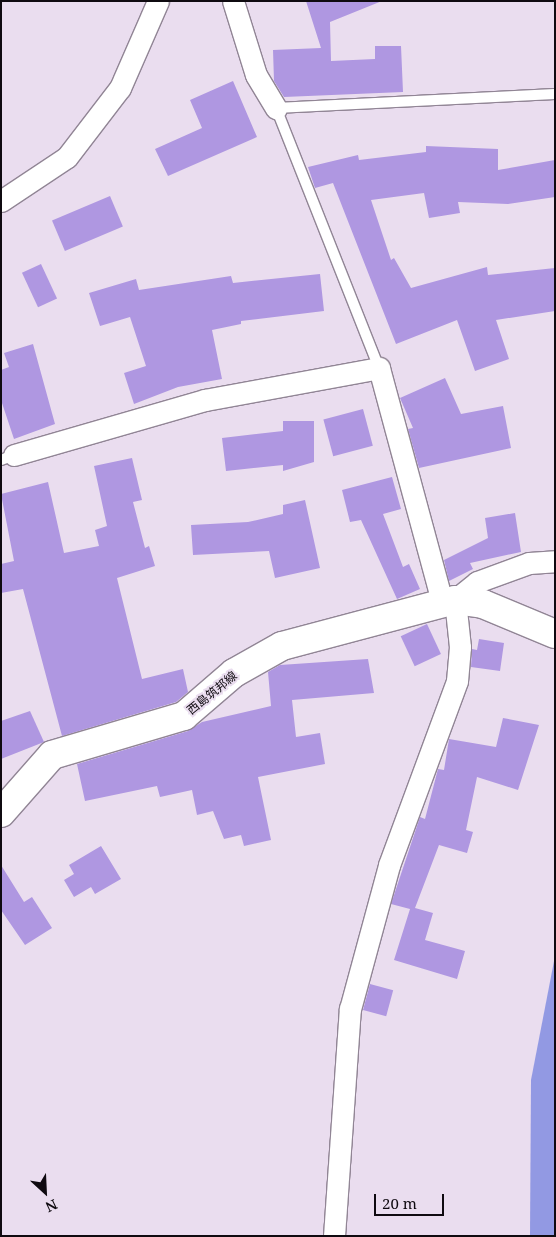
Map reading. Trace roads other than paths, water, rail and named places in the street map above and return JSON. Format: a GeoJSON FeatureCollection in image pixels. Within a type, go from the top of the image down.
{"type":"FeatureCollection","features":[{"type":"Feature","properties":{"kind":"main road","name":"西島筑邦線"},"geometry":{"type":"LineString","coordinates":[[1,813],[52,755],[184,716],[234,673],[282,646],[368,626],[448,600],[483,604],[555,634]]}},
{"type":"Feature","properties":{"kind":"street"},"geometry":{"type":"LineString","coordinates":[[1,201],[67,157],[120,88],[158,1]]}},
{"type":"Feature","properties":{"kind":"street"},"geometry":{"type":"LineString","coordinates":[[233,1],[256,75],[276,108]]}},
{"type":"Feature","properties":{"kind":"street"},"geometry":{"type":"LineString","coordinates":[[7,458],[205,400],[379,368],[448,600],[460,647],[457,681],[389,865],[350,1008],[334,1236]]}},
{"type":"Feature","properties":{"kind":"street"},"geometry":{"type":"LineString","coordinates":[[448,600],[477,582],[530,563],[555,561]]}},
{"type":"Feature","properties":{"kind":"lane"},"geometry":{"type":"LineString","coordinates":[[379,368],[276,108],[555,94]]}},
{"type":"Feature","properties":{"kind":"water"},"geometry":{"type":"Polygon","coordinates":[[[555,956],[555,1236],[530,1236],[531,1080],[555,956]]]}}]}
